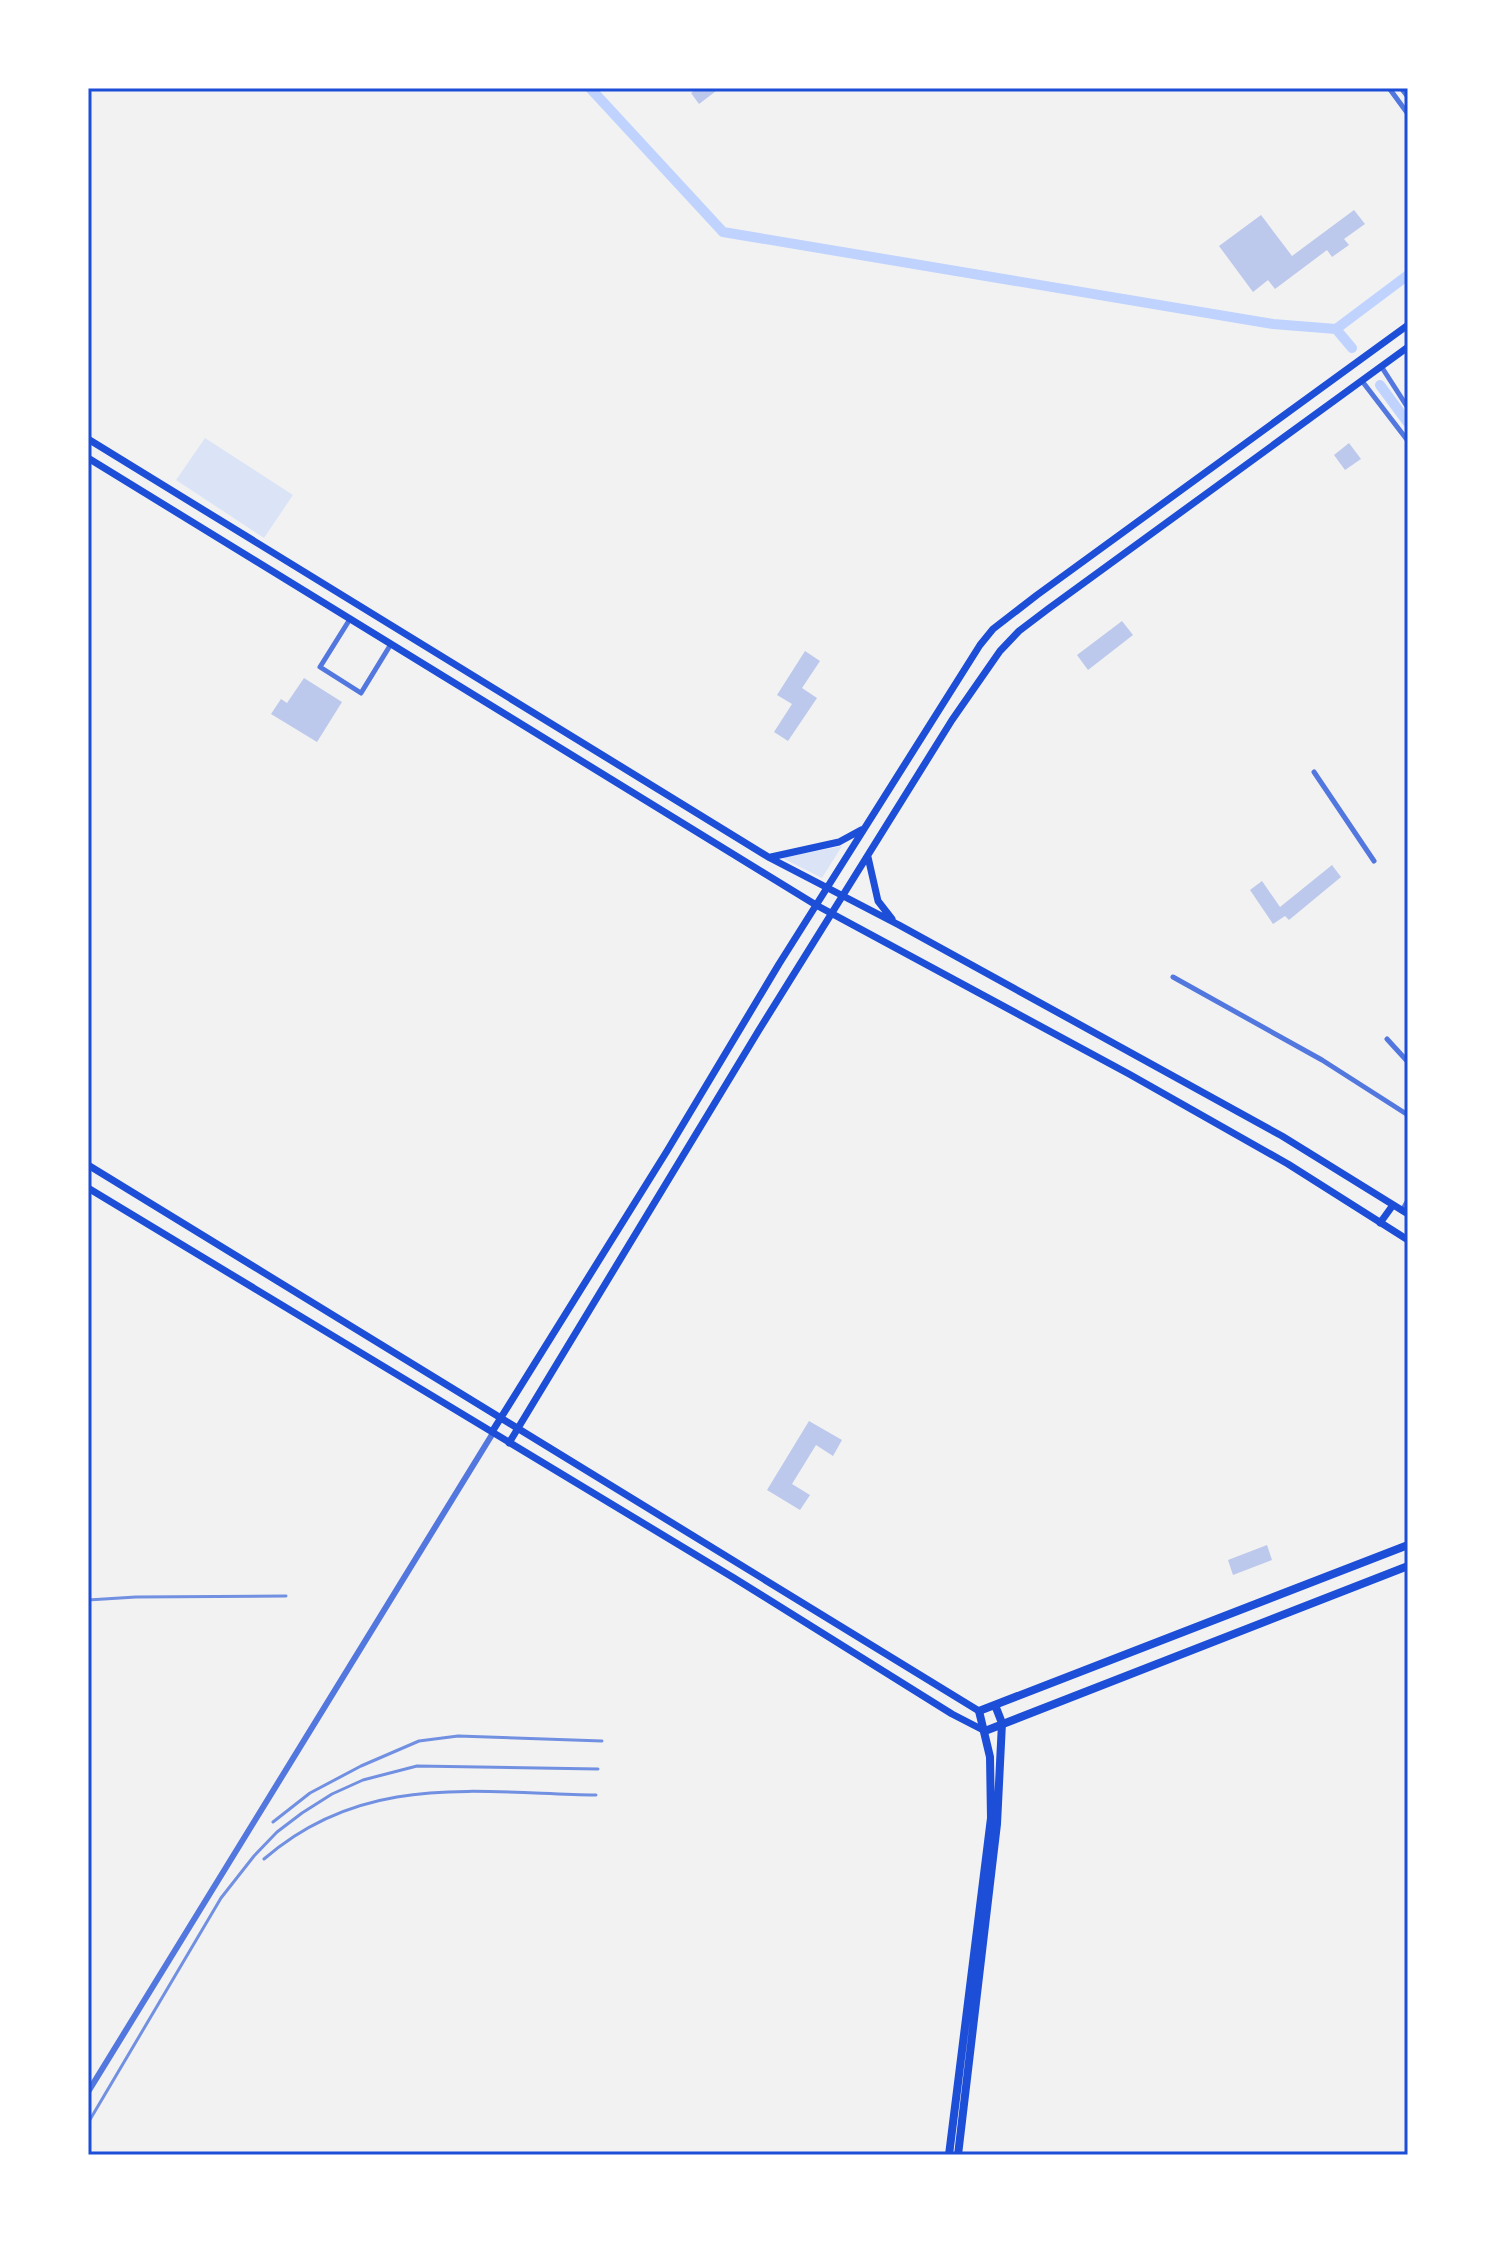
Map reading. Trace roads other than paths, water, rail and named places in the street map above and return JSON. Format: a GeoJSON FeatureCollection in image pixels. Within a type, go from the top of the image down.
{"type":"FeatureCollection","features":[{"type":"Feature","properties":{"kind":"main road"},"geometry":{"type":"LineString","coordinates":[[492,1433],[863,829],[973,655],[993,629],[1408,325]]}},
{"type":"Feature","properties":{"kind":"main road"},"geometry":{"type":"LineString","coordinates":[[509,1443],[980,677],[1019,631],[1408,347]]}},
{"type":"Feature","properties":{"kind":"main road"},"geometry":{"type":"LineString","coordinates":[[1352,367],[1362,381]]}},
{"type":"Feature","properties":{"kind":"main road"},"geometry":{"type":"LineString","coordinates":[[88,439],[770,858],[899,925],[1282,1136],[1405,1212]]}},
{"type":"Feature","properties":{"kind":"main road"},"geometry":{"type":"LineString","coordinates":[[88,458],[816,905],[1288,1164],[1408,1240]]}},
{"type":"Feature","properties":{"kind":"main road"},"geometry":{"type":"LineString","coordinates":[[241,551],[250,538]]}},
{"type":"Feature","properties":{"kind":"main road"},"geometry":{"type":"LineString","coordinates":[[1037,595],[1048,609]]}},
{"type":"Feature","properties":{"kind":"main road"},"geometry":{"type":"LineString","coordinates":[[485,699],[492,687]]}},
{"type":"Feature","properties":{"kind":"main road"},"geometry":{"type":"LineString","coordinates":[[663,809],[670,797]]}},
{"type":"Feature","properties":{"kind":"main road"},"geometry":{"type":"LineString","coordinates":[[770,858],[839,842],[863,829]]}},
{"type":"Feature","properties":{"kind":"main road"},"geometry":{"type":"LineString","coordinates":[[868,856],[878,901],[899,925]]}},
{"type":"Feature","properties":{"kind":"main road"},"geometry":{"type":"LineString","coordinates":[[1156,1090],[1166,1072]]}},
{"type":"Feature","properties":{"kind":"main road"},"geometry":{"type":"LineString","coordinates":[[667,1151],[681,1159]]}},
{"type":"Feature","properties":{"kind":"main road"},"geometry":{"type":"LineString","coordinates":[[88,1165],[979,1711],[992,1775],[991,1818],[949,2155]]}},
{"type":"Feature","properties":{"kind":"main road"},"geometry":{"type":"LineString","coordinates":[[88,1188],[734,1578],[952,1714],[985,1731]]}},
{"type":"Feature","properties":{"kind":"main road"},"geometry":{"type":"LineString","coordinates":[[1380,1223],[1393,1205]]}},
{"type":"Feature","properties":{"kind":"main road"},"geometry":{"type":"LineString","coordinates":[[979,1711],[1408,1545]]}},
{"type":"Feature","properties":{"kind":"main road"},"geometry":{"type":"LineString","coordinates":[[985,1731],[1408,1566]]}},
{"type":"Feature","properties":{"kind":"main road"},"geometry":{"type":"LineString","coordinates":[[958,2155],[997,1824],[1002,1723],[995,1705]]}},
{"type":"Feature","properties":{"kind":"street"},"geometry":{"type":"LineString","coordinates":[[1389,88],[1408,114]]}},
{"type":"Feature","properties":{"kind":"street"},"geometry":{"type":"LineString","coordinates":[[1401,88],[1408,97]]}},
{"type":"Feature","properties":{"kind":"street"},"geometry":{"type":"LineString","coordinates":[[1381,366],[1408,408]]}},
{"type":"Feature","properties":{"kind":"street"},"geometry":{"type":"LineString","coordinates":[[1362,381],[1408,441]]}},
{"type":"Feature","properties":{"kind":"street"},"geometry":{"type":"LineString","coordinates":[[350,618],[320,667],[361,693],[391,644]]}},
{"type":"Feature","properties":{"kind":"street"},"geometry":{"type":"LineString","coordinates":[[1314,772],[1374,861]]}},
{"type":"Feature","properties":{"kind":"street"},"geometry":{"type":"LineString","coordinates":[[1173,977],[1322,1060],[1408,1115]]}},
{"type":"Feature","properties":{"kind":"street"},"geometry":{"type":"LineString","coordinates":[[1387,1039],[1408,1062]]}},
{"type":"Feature","properties":{"kind":"street"},"geometry":{"type":"LineString","coordinates":[[1405,1212],[1408,1200]]}},
{"type":"Feature","properties":{"kind":"street"},"geometry":{"type":"LineString","coordinates":[[88,2092],[492,1433]]}},
{"type":"Feature","properties":{"kind":"waterway"},"geometry":{"type":"LineString","coordinates":[[590,88],[723,232],[1273,324],[1336,329],[1352,348]]}},
{"type":"Feature","properties":{"kind":"waterway"},"geometry":{"type":"LineString","coordinates":[[1336,329],[1408,275]]}},
{"type":"Feature","properties":{"kind":"waterway"},"geometry":{"type":"LineString","coordinates":[[1380,385],[1408,423]]}},
{"type":"Feature","properties":{"kind":"railway"},"geometry":{"type":"LineString","coordinates":[[88,1600],[286,1596]]}},
{"type":"Feature","properties":{"kind":"railway"},"geometry":{"type":"LineString","coordinates":[[273,1822],[310,1793],[361,1766],[419,1741],[458,1736],[602,1741]]}},
{"type":"Feature","properties":{"kind":"railway"},"geometry":{"type":"LineString","coordinates":[[88,2123],[221,1898],[254,1856],[277,1832],[302,1813],[332,1794],[363,1780],[417,1766],[598,1769]]}},
{"type":"Feature","properties":{"kind":"railway"},"geometry":{"type":"LineString","coordinates":[[264,1859],[302,1831],[341,1812],[381,1800],[464,1791],[596,1795]]}}]}
